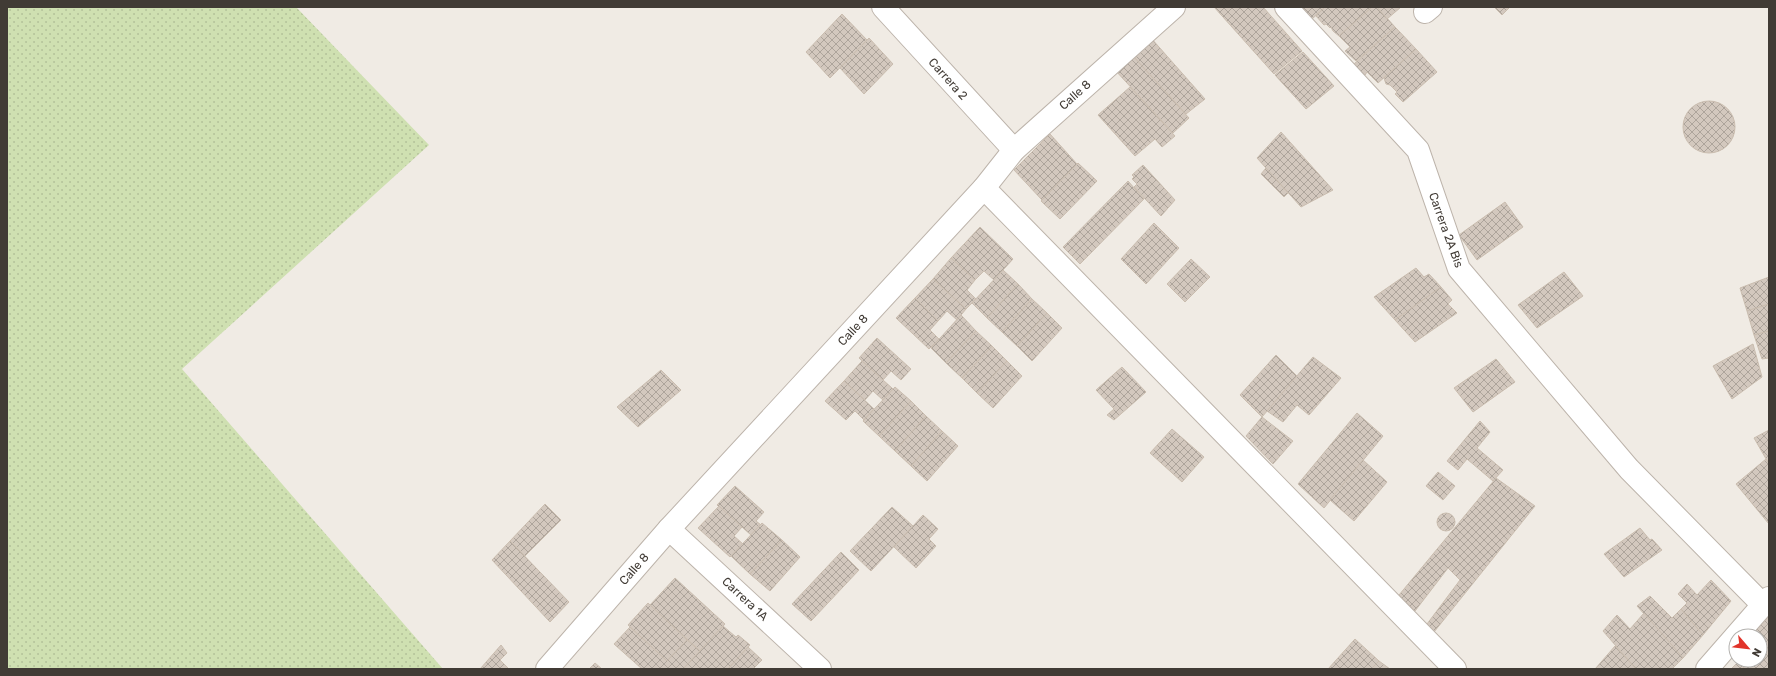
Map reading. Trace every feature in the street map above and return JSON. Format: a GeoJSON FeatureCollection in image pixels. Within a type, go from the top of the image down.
{"type":"FeatureCollection","features":[{"type":"Feature","properties":{"kind":"street","name":"Carrera 2"},"geometry":{"type":"LineString","coordinates":[[883,7],[1014,150]]}},
{"type":"Feature","properties":{"kind":"street","name":"Calle 8"},"geometry":{"type":"LineString","coordinates":[[547,669],[669,528],[984,188],[1014,150],[1174,7]]}},
{"type":"Feature","properties":{"kind":"street","name":"Carrera 2A Bis"},"geometry":{"type":"LineString","coordinates":[[1286,7],[1418,150],[1459,269],[1629,469],[1766,601]]}},
{"type":"Feature","properties":{"kind":"street"},"geometry":{"type":"LineString","coordinates":[[984,188],[1455,669]]}},
{"type":"Feature","properties":{"kind":"street","name":"Carrera 1A"},"geometry":{"type":"LineString","coordinates":[[669,528],[820,669]]}},
{"type":"Feature","properties":{"kind":"street"},"geometry":{"type":"LineString","coordinates":[[1707,669],[1766,601]]}},
{"type":"Feature","properties":{"kind":"green space"},"geometry":{"type":"Polygon","coordinates":[[[7,7],[296,7],[429,145],[182,369],[443,669],[7,669],[7,7]]]}},
{"type":"Feature","properties":{"kind":"building"},"geometry":{"type":"Polygon","coordinates":[[[1214,7],[1263,7],[1302,51],[1274,74],[1214,7]]]}},
{"type":"Feature","properties":{"kind":"building"},"geometry":{"type":"Polygon","coordinates":[[[1303,7],[1325,7],[1311,20],[1300,9],[1303,7]]]}},
{"type":"Feature","properties":{"kind":"building"},"geometry":{"type":"Polygon","coordinates":[[[1325,7],[1372,7],[1339,36],[1331,27],[1330,28],[1326,24],[1324,25],[1316,16],[1325,7]]]}},
{"type":"Feature","properties":{"kind":"building"},"geometry":{"type":"Polygon","coordinates":[[[1372,7],[1377,7],[1395,27],[1356,61],[1345,51],[1350,47],[1339,36],[1372,7]]]}},
{"type":"Feature","properties":{"kind":"building"},"geometry":{"type":"Polygon","coordinates":[[[1377,7],[1401,7],[1387,19],[1377,7]]]}},
{"type":"Feature","properties":{"kind":"building"},"geometry":{"type":"Polygon","coordinates":[[[1494,7],[1510,7],[1502,15],[1494,7]]]}},
{"type":"Feature","properties":{"kind":"building"},"geometry":{"type":"Polygon","coordinates":[[[842,14],[867,40],[830,78],[806,52],[842,14]]]}},
{"type":"Feature","properties":{"kind":"building"},"geometry":{"type":"Polygon","coordinates":[[[1395,27],[1416,49],[1378,83],[1367,72],[1365,75],[1354,64],[1395,27]]]}},
{"type":"Feature","properties":{"kind":"building"},"geometry":{"type":"Polygon","coordinates":[[[869,38],[893,64],[864,94],[840,68],[869,38]]]}},
{"type":"Feature","properties":{"kind":"building"},"geometry":{"type":"Polygon","coordinates":[[[1151,38],[1205,99],[1186,114],[1132,55],[1151,38]]]}},
{"type":"Feature","properties":{"kind":"building"},"geometry":{"type":"Polygon","coordinates":[[[1416,49],[1437,72],[1403,102],[1395,94],[1397,92],[1390,85],[1386,84],[1384,78],[1416,49]]]}},
{"type":"Feature","properties":{"kind":"building"},"geometry":{"type":"Polygon","coordinates":[[[1303,52],[1334,86],[1306,109],[1275,75],[1303,52]]]}},
{"type":"Feature","properties":{"kind":"building"},"geometry":{"type":"Polygon","coordinates":[[[1132,55],[1189,118],[1173,133],[1115,70],[1132,55]]]}},
{"type":"Feature","properties":{"kind":"building"},"geometry":{"type":"Polygon","coordinates":[[[1130,87],[1175,136],[1162,147],[1155,139],[1135,156],[1098,115],[1130,87]]]}},
{"type":"Feature","properties":{"kind":"building"},"geometry":{"type":"Polygon","coordinates":[[[1704,101],[1714,101],[1728,108],[1735,122],[1735,132],[1728,146],[1714,153],[1704,153],[1694,149],[1687,142],[1683,132],[1683,122],[1687,112],[1694,105],[1704,101]]]}},
{"type":"Feature","properties":{"kind":"building"},"geometry":{"type":"Polygon","coordinates":[[[1281,132],[1333,190],[1301,207],[1257,158],[1281,132]]]}},
{"type":"Feature","properties":{"kind":"building"},"geometry":{"type":"Polygon","coordinates":[[[1050,134],[1077,164],[1042,200],[1014,170],[1050,134]]]}},
{"type":"Feature","properties":{"kind":"building"},"geometry":{"type":"Polygon","coordinates":[[[1078,163],[1097,181],[1060,219],[1041,201],[1078,163]]]}},
{"type":"Feature","properties":{"kind":"building"},"geometry":{"type":"Polygon","coordinates":[[[1143,165],[1175,200],[1161,216],[1134,187],[1137,184],[1132,179],[1134,177],[1132,175],[1143,165]]]}},
{"type":"Feature","properties":{"kind":"building"},"geometry":{"type":"Polygon","coordinates":[[[1266,168],[1288,193],[1284,197],[1261,174],[1266,168]]]}},
{"type":"Feature","properties":{"kind":"building"},"geometry":{"type":"Polygon","coordinates":[[[1128,181],[1144,199],[1080,264],[1063,247],[1128,181]]]}},
{"type":"Feature","properties":{"kind":"building"},"geometry":{"type":"Polygon","coordinates":[[[1505,202],[1523,227],[1477,260],[1459,235],[1505,202]]]}},
{"type":"Feature","properties":{"kind":"building"},"geometry":{"type":"Polygon","coordinates":[[[1154,223],[1179,248],[1146,284],[1121,259],[1154,223]]]}},
{"type":"Feature","properties":{"kind":"building"},"geometry":{"type":"Polygon","coordinates":[[[980,227],[1013,259],[994,280],[984,271],[975,280],[951,258],[980,227]]]}},
{"type":"Feature","properties":{"kind":"building"},"geometry":{"type":"Polygon","coordinates":[[[951,258],[975,280],[967,290],[976,299],[966,309],[933,279],[951,258]]]}},
{"type":"Feature","properties":{"kind":"building"},"geometry":{"type":"Polygon","coordinates":[[[1191,259],[1210,277],[1185,302],[1167,284],[1191,259]]]}},
{"type":"Feature","properties":{"kind":"building"},"geometry":{"type":"Polygon","coordinates":[[[1416,268],[1424,277],[1429,274],[1441,287],[1395,320],[1374,297],[1416,268]]]}},
{"type":"Feature","properties":{"kind":"building"},"geometry":{"type":"Polygon","coordinates":[[[1003,270],[1018,284],[987,318],[972,303],[1003,270]]]}},
{"type":"Feature","properties":{"kind":"building"},"geometry":{"type":"Polygon","coordinates":[[[1564,272],[1583,296],[1537,328],[1518,305],[1564,272]]]}},
{"type":"Feature","properties":{"kind":"building"},"geometry":{"type":"Polygon","coordinates":[[[1769,277],[1769,304],[1747,311],[1740,288],[1769,277]]]}},
{"type":"Feature","properties":{"kind":"building"},"geometry":{"type":"Polygon","coordinates":[[[933,279],[966,309],[957,320],[947,311],[938,321],[915,298],[933,279]]]}},
{"type":"Feature","properties":{"kind":"building"},"geometry":{"type":"Polygon","coordinates":[[[1018,284],[1032,299],[1002,332],[987,318],[1018,284]]]}},
{"type":"Feature","properties":{"kind":"building"},"geometry":{"type":"Polygon","coordinates":[[[1441,287],[1452,300],[1448,304],[1457,313],[1415,342],[1395,320],[1441,287]]]}},
{"type":"Feature","properties":{"kind":"building"},"geometry":{"type":"Polygon","coordinates":[[[915,298],[938,321],[930,330],[939,339],[929,349],[896,318],[915,298]]]}},
{"type":"Feature","properties":{"kind":"building"},"geometry":{"type":"Polygon","coordinates":[[[1032,299],[1047,313],[1017,346],[1002,332],[1032,299]]]}},
{"type":"Feature","properties":{"kind":"building"},"geometry":{"type":"Polygon","coordinates":[[[1769,304],[1769,331],[1754,335],[1747,311],[1769,304]]]}},
{"type":"Feature","properties":{"kind":"building"},"geometry":{"type":"Polygon","coordinates":[[[1047,313],[1062,328],[1032,361],[1017,346],[1047,313]]]}},
{"type":"Feature","properties":{"kind":"building"},"geometry":{"type":"Polygon","coordinates":[[[961,315],[976,331],[946,363],[931,348],[961,315]]]}},
{"type":"Feature","properties":{"kind":"building"},"geometry":{"type":"Polygon","coordinates":[[[976,331],[992,346],[962,378],[946,363],[976,331]]]}},
{"type":"Feature","properties":{"kind":"building"},"geometry":{"type":"Polygon","coordinates":[[[1769,331],[1769,358],[1762,359],[1754,335],[1769,331]]]}},
{"type":"Feature","properties":{"kind":"building"},"geometry":{"type":"Polygon","coordinates":[[[877,338],[911,369],[901,380],[891,371],[883,380],[859,358],[877,338]]]}},
{"type":"Feature","properties":{"kind":"building"},"geometry":{"type":"Polygon","coordinates":[[[1753,344],[1762,377],[1732,399],[1713,366],[1753,344]]]}},
{"type":"Feature","properties":{"kind":"building"},"geometry":{"type":"Polygon","coordinates":[[[992,346],[1007,361],[977,393],[962,378],[992,346]]]}},
{"type":"Feature","properties":{"kind":"building"},"geometry":{"type":"Polygon","coordinates":[[[1276,355],[1297,376],[1262,417],[1240,395],[1276,355]]]}},
{"type":"Feature","properties":{"kind":"building"},"geometry":{"type":"Polygon","coordinates":[[[1313,357],[1341,378],[1309,415],[1297,405],[1283,422],[1267,411],[1313,357]]]}},
{"type":"Feature","properties":{"kind":"building"},"geometry":{"type":"Polygon","coordinates":[[[1496,359],[1515,382],[1473,412],[1454,388],[1496,359]]]}},
{"type":"Feature","properties":{"kind":"building"},"geometry":{"type":"Polygon","coordinates":[[[862,361],[893,389],[883,400],[873,391],[865,400],[844,381],[862,361]]]}},
{"type":"Feature","properties":{"kind":"building"},"geometry":{"type":"Polygon","coordinates":[[[1007,361],[1022,376],[993,408],[977,393],[1007,361]]]}},
{"type":"Feature","properties":{"kind":"building"},"geometry":{"type":"Polygon","coordinates":[[[1122,367],[1146,392],[1114,420],[1107,415],[1114,409],[1096,390],[1122,367]]]}},
{"type":"Feature","properties":{"kind":"building"},"geometry":{"type":"Polygon","coordinates":[[[661,370],[681,390],[638,427],[617,407],[661,370]]]}},
{"type":"Feature","properties":{"kind":"building"},"geometry":{"type":"Polygon","coordinates":[[[844,381],[874,409],[864,420],[855,411],[846,420],[825,401],[844,381]]]}},
{"type":"Feature","properties":{"kind":"building"},"geometry":{"type":"Polygon","coordinates":[[[895,387],[911,401],[879,436],[863,421],[895,387]]]}},
{"type":"Feature","properties":{"kind":"building"},"geometry":{"type":"Polygon","coordinates":[[[911,401],[926,416],[895,451],[879,436],[911,401]]]}},
{"type":"Feature","properties":{"kind":"building"},"geometry":{"type":"Polygon","coordinates":[[[1357,413],[1383,436],[1324,508],[1298,484],[1357,413]]]}},
{"type":"Feature","properties":{"kind":"building"},"geometry":{"type":"Polygon","coordinates":[[[926,416],[942,431],[911,466],[895,451],[926,416]]]}},
{"type":"Feature","properties":{"kind":"building"},"geometry":{"type":"Polygon","coordinates":[[[1262,417],[1293,441],[1273,464],[1246,436],[1262,417]]]}},
{"type":"Feature","properties":{"kind":"building"},"geometry":{"type":"Polygon","coordinates":[[[1480,421],[1490,432],[1477,448],[1503,470],[1493,481],[1467,459],[1458,470],[1447,461],[1480,421]]]}},
{"type":"Feature","properties":{"kind":"building"},"geometry":{"type":"Polygon","coordinates":[[[1172,429],[1204,457],[1182,482],[1150,453],[1172,429]]]}},
{"type":"Feature","properties":{"kind":"building"},"geometry":{"type":"Polygon","coordinates":[[[1769,430],[1769,464],[1754,438],[1769,430]]]}},
{"type":"Feature","properties":{"kind":"building"},"geometry":{"type":"Polygon","coordinates":[[[942,431],[958,446],[927,481],[911,466],[942,431]]]}},
{"type":"Feature","properties":{"kind":"building"},"geometry":{"type":"Polygon","coordinates":[[[1766,459],[1769,464],[1769,524],[1736,484],[1766,459]]]}},
{"type":"Feature","properties":{"kind":"building"},"geometry":{"type":"Polygon","coordinates":[[[1363,460],[1387,482],[1354,521],[1330,500],[1363,460]]]}},
{"type":"Feature","properties":{"kind":"building"},"geometry":{"type":"Polygon","coordinates":[[[1438,472],[1455,486],[1443,500],[1426,486],[1438,472]]]}},
{"type":"Feature","properties":{"kind":"building"},"geometry":{"type":"Polygon","coordinates":[[[1496,478],[1535,506],[1434,632],[1427,624],[1460,580],[1448,568],[1415,611],[1399,595],[1496,478]]]}},
{"type":"Feature","properties":{"kind":"building"},"geometry":{"type":"Polygon","coordinates":[[[735,486],[764,512],[756,521],[761,525],[751,535],[717,505],[735,486]]]}},
{"type":"Feature","properties":{"kind":"building"},"geometry":{"type":"Polygon","coordinates":[[[545,504],[561,520],[525,556],[510,541],[545,504]]]}},
{"type":"Feature","properties":{"kind":"building"},"geometry":{"type":"Polygon","coordinates":[[[719,506],[742,527],[734,536],[743,544],[730,557],[698,528],[719,506]]]}},
{"type":"Feature","properties":{"kind":"building"},"geometry":{"type":"Polygon","coordinates":[[[892,507],[913,526],[871,571],[850,551],[892,507]]]}},
{"type":"Feature","properties":{"kind":"building"},"geometry":{"type":"Polygon","coordinates":[[[1446,513],[1452,516],[1455,522],[1452,528],[1446,531],[1440,528],[1437,522],[1440,516],[1446,513]]]}},
{"type":"Feature","properties":{"kind":"building"},"geometry":{"type":"Polygon","coordinates":[[[923,515],[938,529],[929,539],[936,546],[916,568],[894,547],[923,515]]]}},
{"type":"Feature","properties":{"kind":"building"},"geometry":{"type":"Polygon","coordinates":[[[762,523],[782,540],[750,574],[731,556],[762,523]]]}},
{"type":"Feature","properties":{"kind":"building"},"geometry":{"type":"Polygon","coordinates":[[[1640,528],[1650,540],[1652,539],[1662,550],[1624,577],[1604,554],[1640,528]]]}},
{"type":"Feature","properties":{"kind":"building"},"geometry":{"type":"Polygon","coordinates":[[[782,540],[800,557],[770,591],[750,574],[782,540]]]}},
{"type":"Feature","properties":{"kind":"building"},"geometry":{"type":"Polygon","coordinates":[[[510,541],[569,602],[550,622],[492,560],[510,541]]]}},
{"type":"Feature","properties":{"kind":"building"},"geometry":{"type":"Polygon","coordinates":[[[841,552],[859,570],[811,621],[792,604],[841,552]]]}},
{"type":"Feature","properties":{"kind":"building"},"geometry":{"type":"Polygon","coordinates":[[[675,578],[725,624],[700,651],[650,605],[675,578]]]}},
{"type":"Feature","properties":{"kind":"building"},"geometry":{"type":"Polygon","coordinates":[[[1711,580],[1731,601],[1703,635],[1681,609],[1687,603],[1678,594],[1687,584],[1697,595],[1711,580]]]}},
{"type":"Feature","properties":{"kind":"building"},"geometry":{"type":"Polygon","coordinates":[[[1650,596],[1672,618],[1681,609],[1703,635],[1683,658],[1637,606],[1650,596]]]}},
{"type":"Feature","properties":{"kind":"building"},"geometry":{"type":"Polygon","coordinates":[[[648,603],[687,640],[667,661],[628,625],[648,603]]]}},
{"type":"Feature","properties":{"kind":"building"},"geometry":{"type":"Polygon","coordinates":[[[1644,613],[1683,658],[1672,669],[1636,669],[1603,631],[1617,615],[1630,629],[1644,613]]]}},
{"type":"Feature","properties":{"kind":"building"},"geometry":{"type":"Polygon","coordinates":[[[1769,616],[1769,650],[1768,628],[1758,628],[1769,616]]]}},
{"type":"Feature","properties":{"kind":"building"},"geometry":{"type":"Polygon","coordinates":[[[723,626],[736,637],[738,635],[750,645],[728,669],[683,669],[723,626]]]}},
{"type":"Feature","properties":{"kind":"building"},"geometry":{"type":"Polygon","coordinates":[[[630,627],[667,661],[687,640],[700,651],[683,669],[642,669],[614,644],[630,627]]]}},
{"type":"Feature","properties":{"kind":"building"},"geometry":{"type":"Polygon","coordinates":[[[1355,639],[1379,661],[1371,669],[1328,669],[1355,639]]]}},
{"type":"Feature","properties":{"kind":"building"},"geometry":{"type":"Polygon","coordinates":[[[501,645],[507,653],[500,660],[509,669],[480,669],[501,645]]]}},
{"type":"Feature","properties":{"kind":"building"},"geometry":{"type":"Polygon","coordinates":[[[1615,646],[1628,660],[1636,669],[1595,669],[1615,646]]]}},
{"type":"Feature","properties":{"kind":"building"},"geometry":{"type":"Polygon","coordinates":[[[748,647],[762,660],[753,669],[728,669],[748,647]]]}},
{"type":"Feature","properties":{"kind":"building"},"geometry":{"type":"Polygon","coordinates":[[[1768,649],[1769,650],[1769,669],[1744,668],[1768,668],[1768,649]]]}},
{"type":"Feature","properties":{"kind":"building"},"geometry":{"type":"Polygon","coordinates":[[[1379,661],[1390,669],[1371,669],[1379,661]]]}},
{"type":"Feature","properties":{"kind":"building"},"geometry":{"type":"Polygon","coordinates":[[[595,663],[602,669],[589,669],[595,663]]]}},
{"type":"Feature","properties":{"kind":"building"},"geometry":{"type":"Polygon","coordinates":[[[1744,668],[1745,669],[1731,669],[1744,668]]]}}]}
